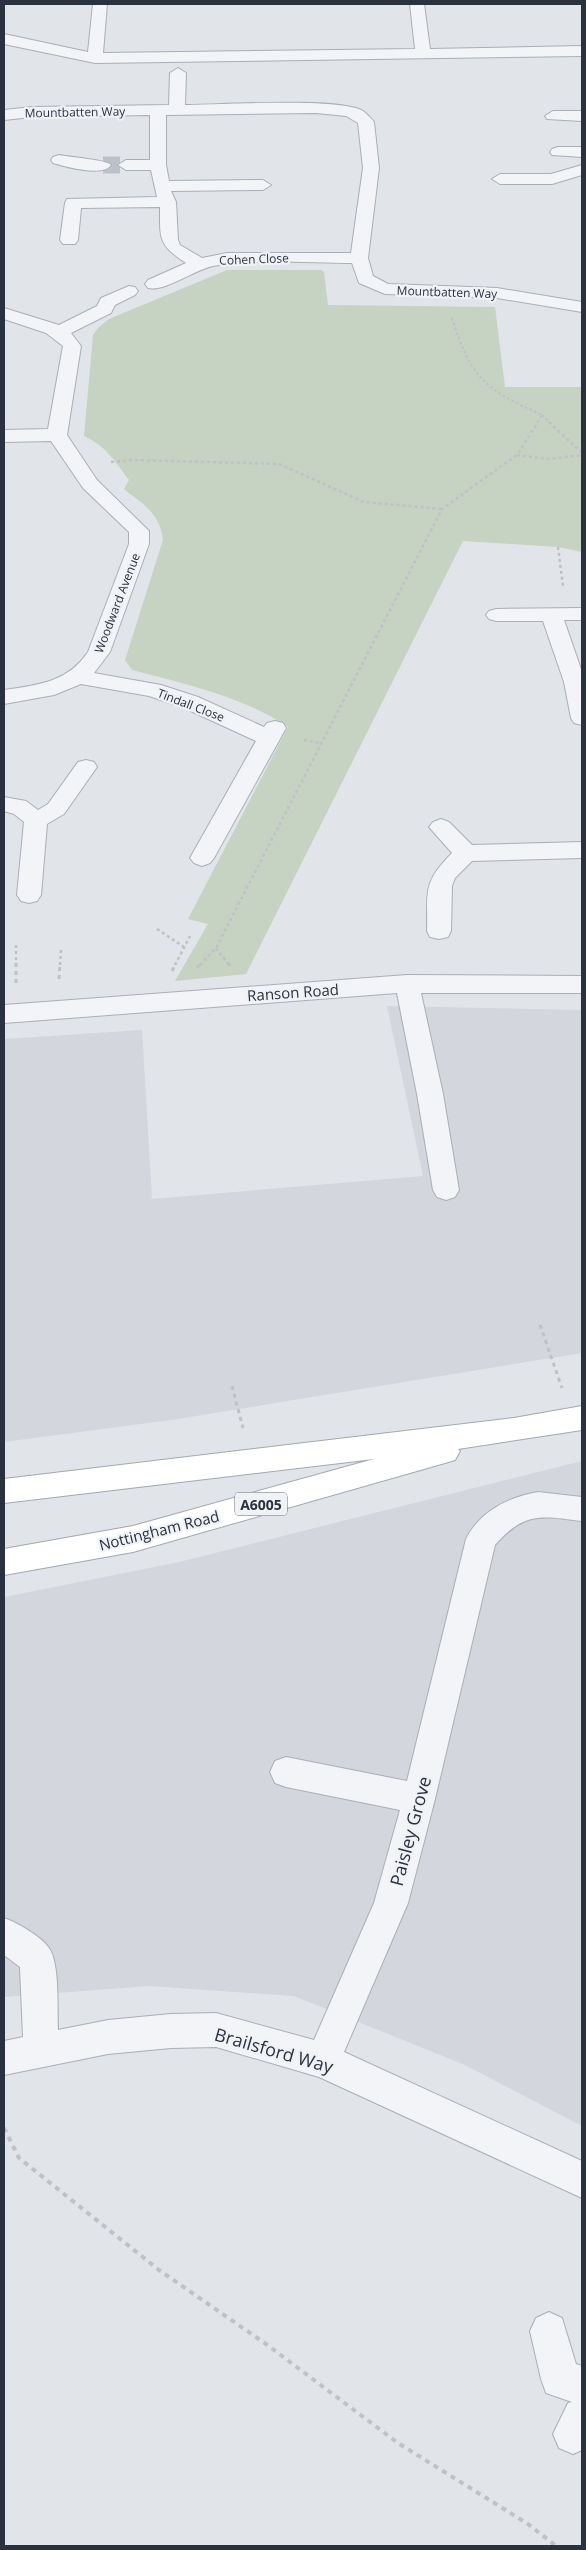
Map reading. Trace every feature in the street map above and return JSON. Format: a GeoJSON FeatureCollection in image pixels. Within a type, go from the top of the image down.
{"type":"FeatureCollection","features":[{"type":"Feature","properties":{"kind":"main road","name":"Nottingham Road"},"geometry":{"type":"LineString","coordinates":[[4,1491],[514,1430],[577,1419]]}},
{"type":"Feature","properties":{"kind":"main road","name":"Nottingham Road"},"geometry":{"type":"LineString","coordinates":[[4,1562],[133,1539],[360,1476],[514,1430]]}},
{"type":"Feature","properties":{"kind":"street"},"geometry":{"type":"LineString","coordinates":[[95,58],[100,4]]}},
{"type":"Feature","properties":{"kind":"street"},"geometry":{"type":"LineString","coordinates":[[417,4],[423,53]]}},
{"type":"Feature","properties":{"kind":"street"},"geometry":{"type":"LineString","coordinates":[[4,39],[95,58],[582,51]]}},
{"type":"Feature","properties":{"kind":"street"},"geometry":{"type":"LineString","coordinates":[[177,110],[178,73]]}},
{"type":"Feature","properties":{"kind":"street","name":"Mountbatten Way"},"geometry":{"type":"LineString","coordinates":[[9,112],[333,108],[348,110],[363,118],[367,130],[371,168],[359,258],[365,279],[386,290],[497,294],[582,307]]}},
{"type":"Feature","properties":{"kind":"street"},"geometry":{"type":"LineString","coordinates":[[158,110],[158,165],[162,186],[168,202],[171,244],[199,264]]}},
{"type":"Feature","properties":{"kind":"street"},"geometry":{"type":"LineString","coordinates":[[553,116],[582,116]]}},
{"type":"Feature","properties":{"kind":"street"},"geometry":{"type":"LineString","coordinates":[[558,152],[582,152]]}},
{"type":"Feature","properties":{"kind":"street"},"geometry":{"type":"LineString","coordinates":[[59,160],[83,165],[103,165]]}},
{"type":"Feature","properties":{"kind":"street"},"geometry":{"type":"LineString","coordinates":[[126,165],[158,165]]}},
{"type":"Feature","properties":{"kind":"street"},"geometry":{"type":"LineString","coordinates":[[500,180],[552,179],[582,170]]}},
{"type":"Feature","properties":{"kind":"street"},"geometry":{"type":"LineString","coordinates":[[162,186],[263,185]]}},
{"type":"Feature","properties":{"kind":"street"},"geometry":{"type":"LineString","coordinates":[[69,240],[73,203],[168,202]]}},
{"type":"Feature","properties":{"kind":"street","name":"Cohen Close"},"geometry":{"type":"LineString","coordinates":[[154,284],[199,264],[227,258],[359,258]]}},
{"type":"Feature","properties":{"kind":"street"},"geometry":{"type":"LineString","coordinates":[[59,332],[105,309],[107,302],[129,291]]}},
{"type":"Feature","properties":{"kind":"street"},"geometry":{"type":"LineString","coordinates":[[4,313],[59,332],[70,340],[72,346],[57,435],[4,436]]}},
{"type":"Feature","properties":{"kind":"street","name":"Woodward Avenue"},"geometry":{"type":"LineString","coordinates":[[57,435],[77,468],[139,531],[139,544],[99,652],[90,667],[80,677]]}},
{"type":"Feature","properties":{"kind":"street"},"geometry":{"type":"LineString","coordinates":[[496,615],[567,614],[575,682],[582,718]]}},
{"type":"Feature","properties":{"kind":"street"},"geometry":{"type":"LineString","coordinates":[[4,697],[45,690],[80,677]]}},
{"type":"Feature","properties":{"kind":"street","name":"Tindall Close"},"geometry":{"type":"LineString","coordinates":[[80,677],[154,690],[272,733],[202,858]]}},
{"type":"Feature","properties":{"kind":"street"},"geometry":{"type":"LineString","coordinates":[[36,821],[56,809],[86,767]]}},
{"type":"Feature","properties":{"kind":"street"},"geometry":{"type":"LineString","coordinates":[[4,804],[11,803],[26,810],[36,821],[29,895]]}},
{"type":"Feature","properties":{"kind":"street"},"geometry":{"type":"LineString","coordinates":[[441,827],[466,853]]}},
{"type":"Feature","properties":{"kind":"street"},"geometry":{"type":"LineString","coordinates":[[439,931],[439,894],[444,875],[466,853],[582,850]]}},
{"type":"Feature","properties":{"kind":"street"},"geometry":{"type":"LineString","coordinates":[[407,984],[430,1094],[446,1190]]}},
{"type":"Feature","properties":{"kind":"street","name":"Ranson Road"},"geometry":{"type":"LineString","coordinates":[[10,1014],[162,999],[407,984],[582,984]]}},
{"type":"Feature","properties":{"kind":"street","name":"Paisley Grove"},"geometry":{"type":"LineString","coordinates":[[322,2060],[391,1903],[419,1799],[481,1539],[495,1523],[510,1511],[536,1504],[582,1509]]}},
{"type":"Feature","properties":{"kind":"street"},"geometry":{"type":"LineString","coordinates":[[286,1772],[419,1799]]}},
{"type":"Feature","properties":{"kind":"street"},"geometry":{"type":"LineString","coordinates":[[4,1934],[37,1958],[41,2050]]}},
{"type":"Feature","properties":{"kind":"street","name":"Brailsford Way"},"geometry":{"type":"LineString","coordinates":[[4,2058],[108,2037],[171,2031],[216,2030],[322,2060],[582,2180]]}},
{"type":"Feature","properties":{"kind":"street"},"geometry":{"type":"LineString","coordinates":[[549,2331],[560,2379],[582,2386]]}},
{"type":"Feature","properties":{"kind":"path"},"geometry":{"type":"LineString","coordinates":[[445,291],[458,337],[469,366],[486,387],[542,415],[582,454]]}},
{"type":"Feature","properties":{"kind":"path"},"geometry":{"type":"LineString","coordinates":[[162,999],[185,980],[216,948],[442,509],[517,455],[542,415]]}},
{"type":"Feature","properties":{"kind":"path"},"geometry":{"type":"LineString","coordinates":[[517,455],[548,459],[582,454]]}},
{"type":"Feature","properties":{"kind":"path"},"geometry":{"type":"LineString","coordinates":[[77,468],[133,460],[279,464],[333,490],[364,502],[442,509]]}},
{"type":"Feature","properties":{"kind":"path"},"geometry":{"type":"LineString","coordinates":[[558,547],[567,614]]}},
{"type":"Feature","properties":{"kind":"path"},"geometry":{"type":"LineString","coordinates":[[157,929],[184,947]]}},
{"type":"Feature","properties":{"kind":"path"},"geometry":{"type":"LineString","coordinates":[[162,999],[167,981],[190,936]]}},
{"type":"Feature","properties":{"kind":"path"},"geometry":{"type":"LineString","coordinates":[[10,1014],[16,945]]}},
{"type":"Feature","properties":{"kind":"path"},"geometry":{"type":"LineString","coordinates":[[540,1326],[577,1419]]}},
{"type":"Feature","properties":{"kind":"path"},"geometry":{"type":"LineString","coordinates":[[232,1386],[251,1460]]}},
{"type":"Feature","properties":{"kind":"path"},"geometry":{"type":"LineString","coordinates":[[4,2128],[19,2158],[158,2270],[266,2344],[398,2443],[528,2524],[556,2546]]}},
{"type":"Feature","properties":{"kind":"shaded area"},"geometry":{"type":"Polygon","coordinates":[[[387,1006],[582,1010],[582,1353],[178,1419],[4,1442],[4,1039],[142,1030],[152,1199],[423,1176],[387,1006]]]}},
{"type":"Feature","properties":{"kind":"shaded area"},"geometry":{"type":"Polygon","coordinates":[[[582,1461],[582,2126],[465,2065],[294,1996],[149,1986],[4,1997],[4,1597],[179,1562],[582,1461]]]}},
{"type":"Feature","properties":{"kind":"green space"},"geometry":{"type":"Polygon","coordinates":[[[227,270],[321,270],[324,272],[328,305],[495,307],[505,387],[582,387],[582,552],[558,547],[463,541],[246,974],[175,981],[208,924],[188,919],[288,727],[252,707],[213,692],[132,670],[125,660],[163,540],[158,523],[150,510],[124,489],[129,480],[114,460],[98,444],[84,436],[93,335],[99,327],[109,319],[227,270]]]}},
{"type":"Feature","properties":{"kind":"tunnel"},"geometry":{"type":"LineString","coordinates":[[103,165],[126,165]]}}]}
